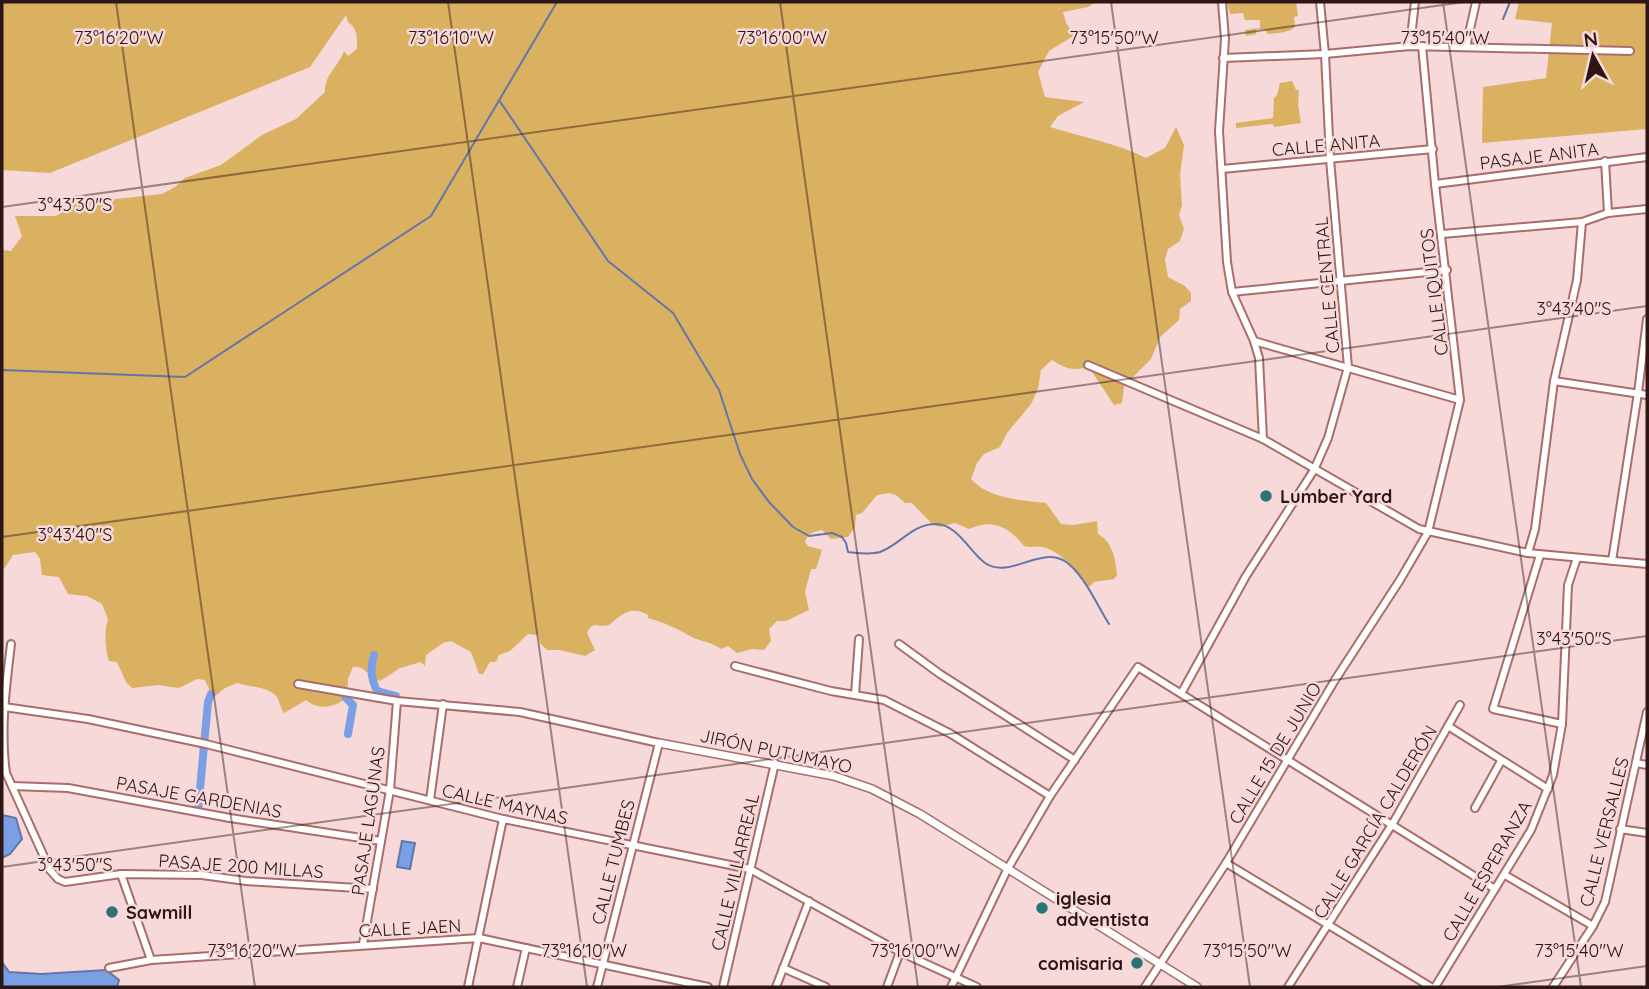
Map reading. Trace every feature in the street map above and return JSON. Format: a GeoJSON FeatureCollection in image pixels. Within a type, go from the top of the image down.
{"type":"FeatureCollection","features":[{"type":"Feature","properties":{"kind":"street"},"geometry":{"type":"LineString","coordinates":[[1222,2],[1225,38],[1219,131],[1227,262],[1232,292],[1259,358],[1263,439]]}},
{"type":"Feature","properties":{"kind":"street","name":"CALLE CENTRAL"},"geometry":{"type":"LineString","coordinates":[[1182,692],[1246,576],[1314,470],[1328,438],[1348,367],[1320,2]]}},
{"type":"Feature","properties":{"kind":"street"},"geometry":{"type":"LineString","coordinates":[[1410,46],[1415,2]]}},
{"type":"Feature","properties":{"kind":"street"},"geometry":{"type":"LineString","coordinates":[[1466,47],[1476,2]]}},
{"type":"Feature","properties":{"kind":"street"},"geometry":{"type":"LineString","coordinates":[[1223,58],[1325,54],[1410,46],[1630,51]]}},
{"type":"Feature","properties":{"kind":"street","name":"CALLE IQUITOS"},"geometry":{"type":"LineString","coordinates":[[1422,46],[1460,400],[1428,532]]}},
{"type":"Feature","properties":{"kind":"street","name":"CALLE ANITA"},"geometry":{"type":"LineString","coordinates":[[1222,169],[1433,149]]}},
{"type":"Feature","properties":{"kind":"street","name":"PASAJE ANITA"},"geometry":{"type":"LineString","coordinates":[[1435,184],[1647,157]]}},
{"type":"Feature","properties":{"kind":"street"},"geometry":{"type":"LineString","coordinates":[[1605,162],[1608,213]]}},
{"type":"Feature","properties":{"kind":"street"},"geometry":{"type":"LineString","coordinates":[[1441,234],[1582,222],[1608,213],[1647,209]]}},
{"type":"Feature","properties":{"kind":"street"},"geometry":{"type":"LineString","coordinates":[[1528,553],[1535,529],[1554,381],[1577,280],[1582,222]]}},
{"type":"Feature","properties":{"kind":"street"},"geometry":{"type":"LineString","coordinates":[[1232,292],[1447,270]]}},
{"type":"Feature","properties":{"kind":"street"},"geometry":{"type":"LineString","coordinates":[[1612,561],[1647,319]]}},
{"type":"Feature","properties":{"kind":"street"},"geometry":{"type":"LineString","coordinates":[[1254,341],[1460,400]]}},
{"type":"Feature","properties":{"kind":"street"},"geometry":{"type":"LineString","coordinates":[[1088,365],[1263,439],[1428,532],[1540,555],[1647,564]]}},
{"type":"Feature","properties":{"kind":"street"},"geometry":{"type":"LineString","coordinates":[[1554,381],[1647,395]]}},
{"type":"Feature","properties":{"kind":"street","name":"CALLE 15 DE JUNIO"},"geometry":{"type":"LineString","coordinates":[[1145,987],[1226,863],[1335,680],[1401,580],[1428,532]]}},
{"type":"Feature","properties":{"kind":"street"},"geometry":{"type":"LineString","coordinates":[[1540,555],[1493,709],[1562,724]]}},
{"type":"Feature","properties":{"kind":"street","name":"CALLE ESPERANZA"},"geometry":{"type":"LineString","coordinates":[[1433,987],[1531,830],[1548,789],[1556,763],[1562,724],[1568,585],[1577,558]]}},
{"type":"Feature","properties":{"kind":"street"},"geometry":{"type":"LineString","coordinates":[[855,695],[859,639]]}},
{"type":"Feature","properties":{"kind":"street"},"geometry":{"type":"LineString","coordinates":[[11,644],[4,707],[3,760],[12,786]]}},
{"type":"Feature","properties":{"kind":"street"},"geometry":{"type":"LineString","coordinates":[[900,644],[940,674],[1075,760]]}},
{"type":"Feature","properties":{"kind":"street"},"geometry":{"type":"LineString","coordinates":[[735,666],[884,700],[951,734],[1050,796]]}},
{"type":"Feature","properties":{"kind":"street"},"geometry":{"type":"LineString","coordinates":[[951,987],[1007,870],[1050,796],[1138,667],[1393,823],[1495,889]]}},
{"type":"Feature","properties":{"kind":"street","name":"JIRÓN PUTUMAYO"},"geometry":{"type":"LineString","coordinates":[[298,684],[397,701],[520,712],[659,743],[834,776],[872,789],[920,814],[1197,987]]}},
{"type":"Feature","properties":{"kind":"street","name":"PASAJE LAGUNAS"},"geometry":{"type":"LineString","coordinates":[[363,944],[390,790],[397,701]]}},
{"type":"Feature","properties":{"kind":"street"},"geometry":{"type":"LineString","coordinates":[[430,800],[443,704]]}},
{"type":"Feature","properties":{"kind":"street","name":"CALLE GARCÍA CALDERÓN"},"geometry":{"type":"LineString","coordinates":[[1288,987],[1393,823],[1460,705]]}},
{"type":"Feature","properties":{"kind":"street","name":"CALLE MAYNAS"},"geometry":{"type":"LineString","coordinates":[[4,707],[88,719],[206,744],[503,819],[750,869],[900,952],[977,987]]}},
{"type":"Feature","properties":{"kind":"street","name":"CALLE VERSALLES"},"geometry":{"type":"LineString","coordinates":[[1553,987],[1593,926],[1605,902],[1647,712]]}},
{"type":"Feature","properties":{"kind":"street"},"geometry":{"type":"LineString","coordinates":[[1448,726],[1548,789]]}},
{"type":"Feature","properties":{"kind":"street","name":"CALLE TUMBES"},"geometry":{"type":"LineString","coordinates":[[597,987],[659,743]]}},
{"type":"Feature","properties":{"kind":"street"},"geometry":{"type":"LineString","coordinates":[[1475,808],[1501,761]]}},
{"type":"Feature","properties":{"kind":"street","name":"CALLE VILLARREAL"},"geometry":{"type":"LineString","coordinates":[[723,987],[775,763]]}},
{"type":"Feature","properties":{"kind":"street"},"geometry":{"type":"LineString","coordinates":[[1636,763],[1647,765]]}},
{"type":"Feature","properties":{"kind":"street","name":"PASAJE GARDENIAS"},"geometry":{"type":"LineString","coordinates":[[12,786],[68,788],[230,818],[381,841]]}},
{"type":"Feature","properties":{"kind":"street","name":"PASAJE 200 MILLAS"},"geometry":{"type":"LineString","coordinates":[[12,786],[50,870],[65,882],[121,874],[202,875],[246,881],[373,889]]}},
{"type":"Feature","properties":{"kind":"street"},"geometry":{"type":"LineString","coordinates":[[468,987],[503,819]]}},
{"type":"Feature","properties":{"kind":"street"},"geometry":{"type":"LineString","coordinates":[[1620,829],[1647,833]]}},
{"type":"Feature","properties":{"kind":"street"},"geometry":{"type":"LineString","coordinates":[[1226,863],[1433,987]]}},
{"type":"Feature","properties":{"kind":"street"},"geometry":{"type":"LineString","coordinates":[[121,874],[151,960]]}},
{"type":"Feature","properties":{"kind":"street"},"geometry":{"type":"LineString","coordinates":[[1505,874],[1593,926]]}},
{"type":"Feature","properties":{"kind":"street"},"geometry":{"type":"LineString","coordinates":[[776,987],[809,901]]}},
{"type":"Feature","properties":{"kind":"street","name":"CALLE JAEN"},"geometry":{"type":"LineString","coordinates":[[109,968],[151,960],[480,938],[708,987]]}},
{"type":"Feature","properties":{"kind":"street"},"geometry":{"type":"LineString","coordinates":[[517,987],[526,948]]}},
{"type":"Feature","properties":{"kind":"street"},"geometry":{"type":"LineString","coordinates":[[887,987],[900,952]]}},
{"type":"Feature","properties":{"kind":"street"},"geometry":{"type":"LineString","coordinates":[[783,968],[826,987]]}},
{"type":"Feature","properties":{"kind":"shaded area"},"geometry":{"type":"Polygon","coordinates":[[[2,2],[1096,2],[1088,7],[1063,12],[1066,23],[1075,35],[1049,51],[1038,72],[1045,97],[1084,102],[1058,116],[1050,127],[1111,144],[1146,158],[1165,148],[1176,127],[1184,145],[1180,175],[1182,205],[1179,215],[1184,229],[1180,241],[1168,249],[1165,259],[1168,277],[1185,286],[1191,293],[1191,301],[1180,309],[1179,320],[1160,337],[1151,359],[1124,386],[1122,403],[1114,405],[1089,367],[1070,368],[1052,360],[1041,370],[1038,389],[1031,404],[1007,433],[1000,447],[984,454],[971,479],[978,486],[996,495],[1046,503],[1061,524],[1097,521],[1098,534],[1107,541],[1116,563],[1117,575],[1114,579],[1094,582],[1089,587],[1068,562],[1055,552],[1042,547],[1024,546],[1000,526],[985,524],[969,529],[955,523],[940,527],[933,525],[912,503],[905,503],[889,493],[877,495],[862,513],[856,515],[855,527],[848,537],[831,539],[822,530],[813,532],[808,537],[805,542],[808,546],[822,550],[816,569],[811,569],[805,592],[809,610],[786,621],[777,621],[769,629],[771,641],[764,650],[752,649],[737,653],[728,646],[721,649],[648,618],[648,615],[642,612],[632,611],[623,614],[609,625],[591,627],[587,633],[595,650],[585,656],[547,650],[540,643],[538,635],[528,634],[510,651],[499,655],[496,662],[490,662],[483,674],[479,674],[471,652],[451,641],[443,643],[426,655],[425,666],[421,662],[400,668],[380,681],[361,668],[353,667],[348,679],[347,698],[337,704],[321,707],[306,700],[284,713],[273,693],[237,683],[225,688],[213,698],[205,680],[197,679],[179,688],[158,685],[132,688],[126,682],[117,662],[109,661],[106,640],[108,619],[102,604],[87,596],[68,594],[59,577],[42,575],[40,559],[35,552],[13,555],[4,569],[2,565],[2,250],[11,251],[22,236],[15,216],[56,216],[82,199],[97,201],[162,194],[185,178],[221,165],[262,135],[296,119],[325,92],[329,76],[344,51],[348,56],[357,49],[356,34],[346,15],[310,67],[50,173],[2,170],[2,2]]]}},
{"type":"Feature","properties":{"kind":"shaded area"},"geometry":{"type":"Polygon","coordinates":[[[1227,2],[1296,2],[1298,16],[1294,17],[1295,27],[1286,32],[1268,34],[1265,30],[1257,29],[1256,34],[1246,36],[1245,30],[1260,28],[1260,20],[1245,20],[1243,13],[1230,14],[1227,2]]]}},
{"type":"Feature","properties":{"kind":"shaded area"},"geometry":{"type":"Polygon","coordinates":[[[1519,2],[1647,2],[1647,129],[1482,143],[1483,87],[1546,78],[1552,23],[1515,19],[1519,2]]]}},
{"type":"Feature","properties":{"kind":"shaded area"},"geometry":{"type":"Polygon","coordinates":[[[1292,81],[1296,90],[1299,90],[1301,123],[1236,128],[1236,123],[1273,118],[1274,98],[1280,83],[1292,81]]]}},
{"type":"Feature","properties":{"kind":"water"},"geometry":{"type":"Polygon","coordinates":[[[2,815],[16,818],[22,839],[10,854],[2,858],[2,815]]]}},
{"type":"Feature","properties":{"kind":"water"},"geometry":{"type":"Polygon","coordinates":[[[402,841],[415,843],[410,869],[397,867],[402,841]]]}},
{"type":"Feature","properties":{"kind":"water"},"geometry":{"type":"Polygon","coordinates":[[[2,962],[9,972],[41,974],[106,970],[119,980],[117,987],[2,987],[2,962]]]}},
{"type":"Feature","properties":{"kind":"waterway"},"geometry":{"type":"LineString","coordinates":[[2,370],[185,377],[431,216],[557,2]]}},
{"type":"Feature","properties":{"kind":"waterway"},"geometry":{"type":"LineString","coordinates":[[1503,19],[1510,2]]}},
{"type":"Feature","properties":{"kind":"waterway"},"geometry":{"type":"LineString","coordinates":[[499,100],[608,261],[673,313],[719,390],[740,454],[752,479],[793,527],[809,536],[832,533],[842,537],[848,552],[868,554],[880,552],[920,527],[936,524],[950,529],[963,539],[979,558],[995,567],[1017,565],[1039,558],[1061,559],[1082,579],[1109,624]]}},
{"type":"Feature","properties":{"kind":"waterway"},"geometry":{"type":"LineString","coordinates":[[374,655],[372,674],[377,691],[396,696],[397,701]]}},
{"type":"Feature","properties":{"kind":"waterway"},"geometry":{"type":"LineString","coordinates":[[198,811],[211,694]]}},
{"type":"Feature","properties":{"kind":"waterway"},"geometry":{"type":"LineString","coordinates":[[346,698],[353,705],[348,734]]}},
{"type":"Feature","properties":{"kind":"place","name":"Lumber Yard"},"geometry":{"type":"Point","coordinates":[1266,496]}},
{"type":"Feature","properties":{"kind":"place","name":"iglesia adventista"},"geometry":{"type":"Point","coordinates":[1042,908]}},
{"type":"Feature","properties":{"kind":"place","name":"Sawmill"},"geometry":{"type":"Point","coordinates":[112,912]}},
{"type":"Feature","properties":{"kind":"place","name":"comisaria"},"geometry":{"type":"Point","coordinates":[1137,963]}}]}
